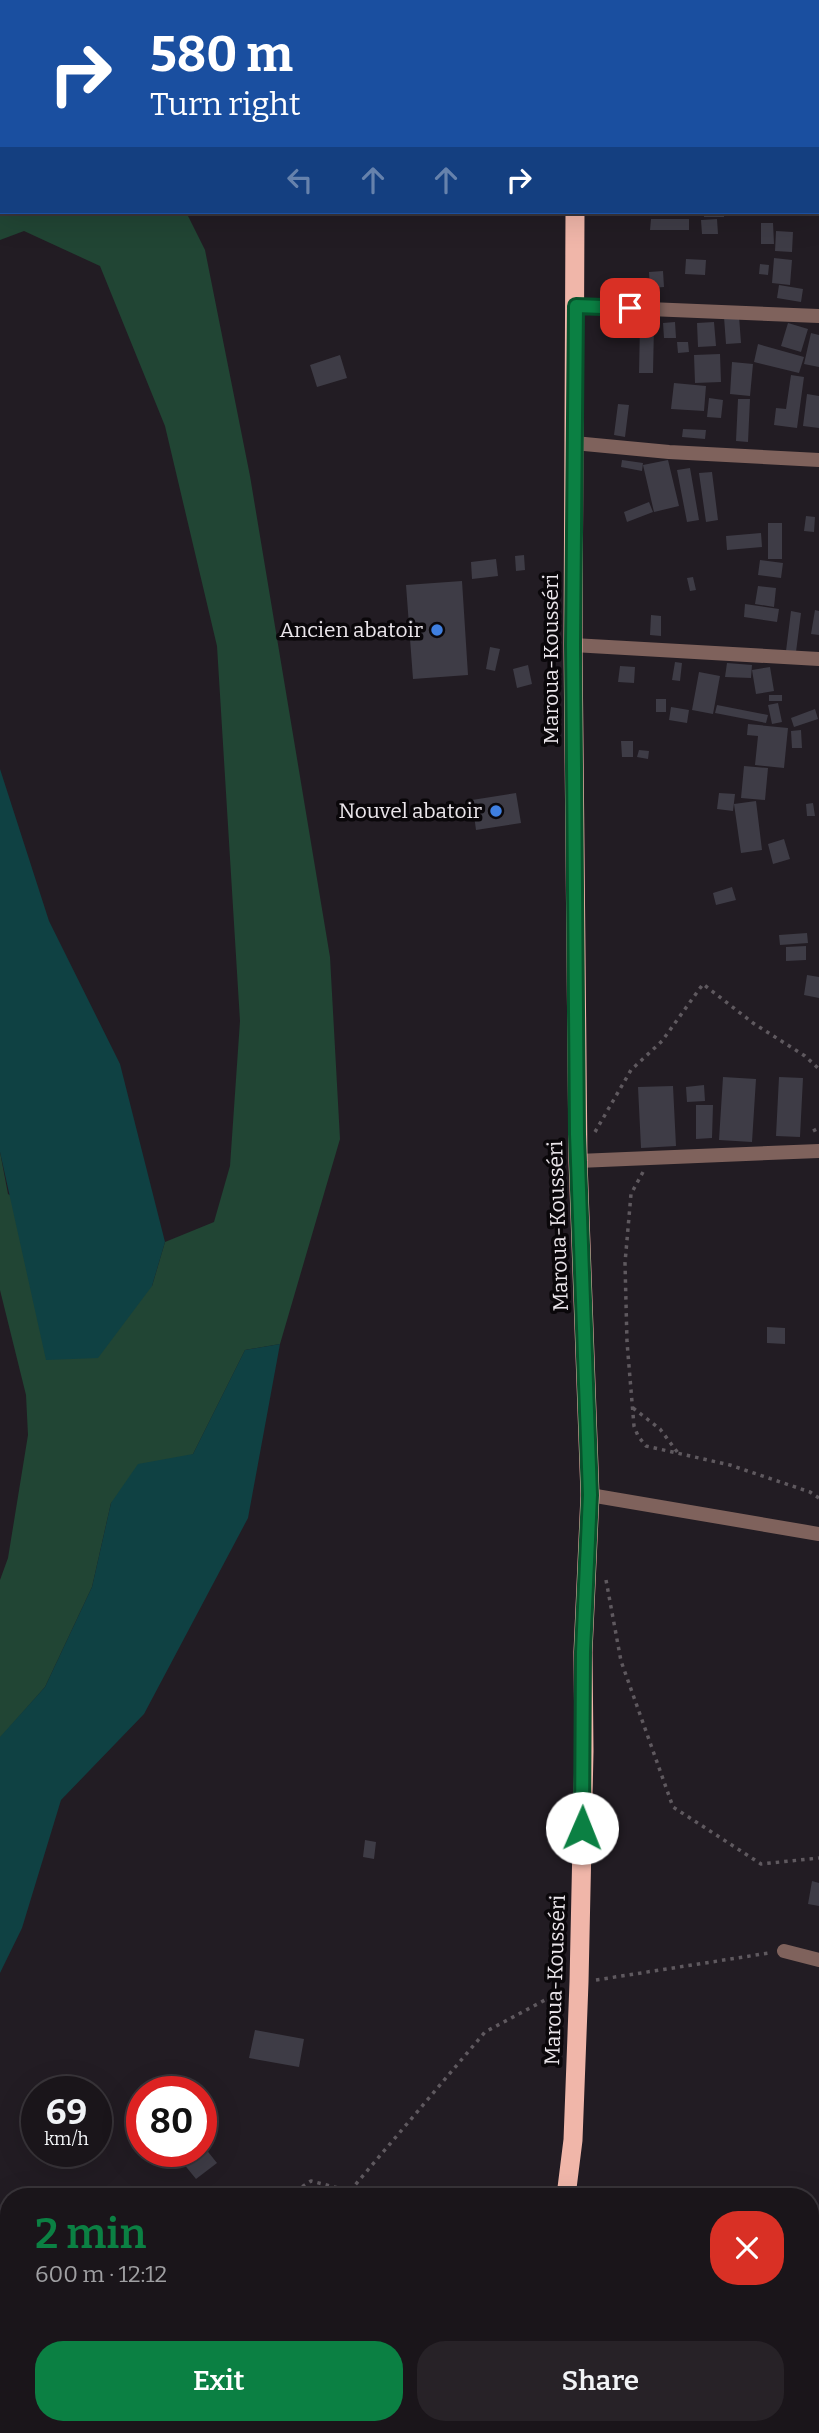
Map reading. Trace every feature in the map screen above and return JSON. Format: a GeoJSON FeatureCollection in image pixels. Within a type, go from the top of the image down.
{"type":"FeatureCollection","features":[{"type":"Feature","properties":{"kind":"highway","name":"Maroua-Kousséri"},"geometry":{"type":"LineString","coordinates":[[567,2188],[573,2140],[579,1982],[584,1751],[583,1652],[590,1495],[578,1161],[573,645],[575,214]]}},
{"type":"Feature","properties":{"kind":"street"},"geometry":{"type":"LineString","coordinates":[[576,306],[819,316]]}},
{"type":"Feature","properties":{"kind":"street"},"geometry":{"type":"LineString","coordinates":[[574,443],[669,452],[819,460]]}},
{"type":"Feature","properties":{"kind":"street"},"geometry":{"type":"LineString","coordinates":[[573,645],[819,659]]}},
{"type":"Feature","properties":{"kind":"street"},"geometry":{"type":"LineString","coordinates":[[578,1161],[819,1151]]}},
{"type":"Feature","properties":{"kind":"street"},"geometry":{"type":"LineString","coordinates":[[590,1495],[819,1534]]}},
{"type":"Feature","properties":{"kind":"street"},"geometry":{"type":"LineString","coordinates":[[784,1951],[819,1960]]}},
{"type":"Feature","properties":{"kind":"path"},"geometry":{"type":"LineString","coordinates":[[578,1161],[631,1070],[662,1041],[703,984],[753,1023],[805,1056],[819,1069]]}},
{"type":"Feature","properties":{"kind":"path"},"geometry":{"type":"LineString","coordinates":[[813,1131],[819,1128]]}},
{"type":"Feature","properties":{"kind":"path"},"geometry":{"type":"LineString","coordinates":[[651,1158],[631,1194],[625,1263],[627,1342],[634,1426],[638,1436],[646,1446],[730,1465],[810,1492],[819,1498]]}},
{"type":"Feature","properties":{"kind":"path"},"geometry":{"type":"LineString","coordinates":[[633,1408],[660,1429],[679,1454]]}},
{"type":"Feature","properties":{"kind":"path"},"geometry":{"type":"LineString","coordinates":[[604,1572],[621,1661],[673,1807],[761,1864],[819,1858]]}},
{"type":"Feature","properties":{"kind":"path"},"geometry":{"type":"LineString","coordinates":[[354,2188],[485,2032],[579,1982],[784,1951]]}},
{"type":"Feature","properties":{"kind":"path"},"geometry":{"type":"LineString","coordinates":[[300,2188],[311,2181],[339,2188]]}},
{"type":"Feature","properties":{"kind":"green space"},"geometry":{"type":"Polygon","coordinates":[[[0,214],[187,214],[205,250],[250,476],[330,957],[340,1139],[280,1344],[245,1350],[193,1454],[111,1503],[92,1587],[45,1687],[0,1738],[0,1580],[8,1558],[28,1435],[26,1395],[0,1290],[0,1152],[8,1194],[152,1286],[165,1242],[214,1222],[230,1166],[240,1021],[217,646],[165,426],[100,266],[24,231],[0,240],[0,214]]]}},
{"type":"Feature","properties":{"kind":"water"},"geometry":{"type":"Polygon","coordinates":[[[0,769],[49,921],[120,1064],[165,1242],[152,1286],[98,1358],[46,1360],[0,1152],[0,769]]]}},
{"type":"Feature","properties":{"kind":"water"},"geometry":{"type":"Polygon","coordinates":[[[280,1344],[248,1518],[144,1714],[61,1800],[22,1928],[0,1973],[0,1737],[45,1687],[92,1587],[111,1503],[138,1464],[193,1454],[245,1350],[280,1344]]]}},
{"type":"Feature","properties":{"kind":"building"},"geometry":{"type":"Polygon","coordinates":[[[704,214],[724,214],[724,217],[704,217],[704,214]]]}},
{"type":"Feature","properties":{"kind":"building"},"geometry":{"type":"Polygon","coordinates":[[[651,219],[689,219],[689,230],[650,230],[651,219]]]}},
{"type":"Feature","properties":{"kind":"building"},"geometry":{"type":"Polygon","coordinates":[[[717,219],[718,234],[702,234],[701,220],[717,219]]]}},
{"type":"Feature","properties":{"kind":"building"},"geometry":{"type":"Polygon","coordinates":[[[761,223],[773,223],[774,244],[761,244],[761,223]]]}},
{"type":"Feature","properties":{"kind":"building"},"geometry":{"type":"Polygon","coordinates":[[[776,231],[793,232],[792,252],[775,251],[776,231]]]}},
{"type":"Feature","properties":{"kind":"building"},"geometry":{"type":"Polygon","coordinates":[[[774,258],[792,260],[790,285],[772,283],[774,258]]]}},
{"type":"Feature","properties":{"kind":"building"},"geometry":{"type":"Polygon","coordinates":[[[686,259],[706,260],[705,275],[685,274],[686,259]]]}},
{"type":"Feature","properties":{"kind":"building"},"geometry":{"type":"Polygon","coordinates":[[[760,264],[769,265],[768,275],[759,274],[760,264]]]}},
{"type":"Feature","properties":{"kind":"building"},"geometry":{"type":"Polygon","coordinates":[[[663,271],[664,287],[650,288],[649,272],[663,271]]]}},
{"type":"Feature","properties":{"kind":"building"},"geometry":{"type":"Polygon","coordinates":[[[779,285],[803,289],[801,302],[777,298],[779,285]]]}},
{"type":"Feature","properties":{"kind":"building"},"geometry":{"type":"Polygon","coordinates":[[[739,316],[741,343],[726,344],[724,317],[739,316]]]}},
{"type":"Feature","properties":{"kind":"building"},"geometry":{"type":"Polygon","coordinates":[[[675,322],[676,338],[664,338],[663,323],[675,322]]]}},
{"type":"Feature","properties":{"kind":"building"},"geometry":{"type":"Polygon","coordinates":[[[714,322],[716,346],[698,347],[697,323],[714,322]]]}},
{"type":"Feature","properties":{"kind":"building"},"geometry":{"type":"Polygon","coordinates":[[[788,323],[808,329],[801,352],[781,346],[788,323]]]}},
{"type":"Feature","properties":{"kind":"building"},"geometry":{"type":"Polygon","coordinates":[[[640,324],[654,325],[653,373],[639,373],[640,324]]]}},
{"type":"Feature","properties":{"kind":"building"},"geometry":{"type":"Polygon","coordinates":[[[811,333],[819,335],[819,367],[804,364],[811,333]]]}},
{"type":"Feature","properties":{"kind":"building"},"geometry":{"type":"Polygon","coordinates":[[[677,342],[688,342],[689,352],[678,353],[677,342]]]}},
{"type":"Feature","properties":{"kind":"building"},"geometry":{"type":"Polygon","coordinates":[[[758,344],[804,357],[799,373],[754,362],[758,344]]]}},
{"type":"Feature","properties":{"kind":"building"},"geometry":{"type":"Polygon","coordinates":[[[720,354],[721,382],[695,383],[694,355],[720,354]]]}},
{"type":"Feature","properties":{"kind":"building"},"geometry":{"type":"Polygon","coordinates":[[[340,355],[347,378],[317,387],[310,365],[340,355]]]}},
{"type":"Feature","properties":{"kind":"building"},"geometry":{"type":"Polygon","coordinates":[[[732,362],[753,364],[750,396],[730,394],[732,362]]]}},
{"type":"Feature","properties":{"kind":"building"},"geometry":{"type":"Polygon","coordinates":[[[791,375],[804,377],[797,428],[774,425],[776,408],[786,409],[791,375]]]}},
{"type":"Feature","properties":{"kind":"building"},"geometry":{"type":"Polygon","coordinates":[[[674,383],[706,386],[704,411],[671,409],[674,383]]]}},
{"type":"Feature","properties":{"kind":"building"},"geometry":{"type":"Polygon","coordinates":[[[807,394],[819,396],[819,428],[803,426],[807,394]]]}},
{"type":"Feature","properties":{"kind":"building"},"geometry":{"type":"Polygon","coordinates":[[[709,398],[723,400],[721,418],[707,417],[709,398]]]}},
{"type":"Feature","properties":{"kind":"building"},"geometry":{"type":"Polygon","coordinates":[[[738,399],[750,399],[748,442],[736,441],[738,399]]]}},
{"type":"Feature","properties":{"kind":"building"},"geometry":{"type":"Polygon","coordinates":[[[618,404],[629,405],[625,437],[614,435],[618,404]]]}},
{"type":"Feature","properties":{"kind":"building"},"geometry":{"type":"Polygon","coordinates":[[[683,429],[706,430],[705,439],[682,437],[683,429]]]}},
{"type":"Feature","properties":{"kind":"building"},"geometry":{"type":"Polygon","coordinates":[[[622,460],[643,463],[642,471],[621,467],[622,460]]]}},
{"type":"Feature","properties":{"kind":"building"},"geometry":{"type":"Polygon","coordinates":[[[668,460],[679,506],[654,512],[643,465],[668,460]]]}},
{"type":"Feature","properties":{"kind":"building"},"geometry":{"type":"Polygon","coordinates":[[[690,468],[699,520],[687,522],[677,470],[690,468]]]}},
{"type":"Feature","properties":{"kind":"building"},"geometry":{"type":"Polygon","coordinates":[[[712,472],[718,520],[706,522],[699,473],[712,472]]]}},
{"type":"Feature","properties":{"kind":"building"},"geometry":{"type":"Polygon","coordinates":[[[649,502],[653,512],[627,522],[624,512],[649,502]]]}},
{"type":"Feature","properties":{"kind":"building"},"geometry":{"type":"Polygon","coordinates":[[[806,516],[815,517],[814,532],[804,531],[806,516]]]}},
{"type":"Feature","properties":{"kind":"building"},"geometry":{"type":"Polygon","coordinates":[[[768,523],[782,523],[782,559],[768,559],[768,523]]]}},
{"type":"Feature","properties":{"kind":"building"},"geometry":{"type":"Polygon","coordinates":[[[761,533],[762,547],[727,550],[726,536],[761,533]]]}},
{"type":"Feature","properties":{"kind":"building"},"geometry":{"type":"Polygon","coordinates":[[[524,555],[525,570],[516,571],[515,556],[524,555]]]}},
{"type":"Feature","properties":{"kind":"building"},"geometry":{"type":"Polygon","coordinates":[[[496,559],[498,576],[472,579],[471,562],[496,559]]]}},
{"type":"Feature","properties":{"kind":"building"},"geometry":{"type":"Polygon","coordinates":[[[760,560],[783,563],[781,578],[758,575],[760,560]]]}},
{"type":"Feature","properties":{"kind":"building"},"geometry":{"type":"Polygon","coordinates":[[[693,577],[696,590],[690,591],[687,578],[693,577]]]}},
{"type":"Feature","properties":{"kind":"building","name":"Ancien abatoir"},"geometry":{"type":"Polygon","coordinates":[[[462,581],[468,675],[413,679],[406,585],[462,581]]]}},
{"type":"Feature","properties":{"kind":"building"},"geometry":{"type":"Polygon","coordinates":[[[758,586],[776,588],[774,607],[755,604],[758,586]]]}},
{"type":"Feature","properties":{"kind":"building"},"geometry":{"type":"Polygon","coordinates":[[[745,604],[779,609],[777,622],[744,617],[745,604]]]}},
{"type":"Feature","properties":{"kind":"building"},"geometry":{"type":"Polygon","coordinates":[[[815,610],[819,611],[819,635],[811,634],[815,610]]]}},
{"type":"Feature","properties":{"kind":"building"},"geometry":{"type":"Polygon","coordinates":[[[791,611],[801,613],[796,652],[786,651],[791,611]]]}},
{"type":"Feature","properties":{"kind":"building"},"geometry":{"type":"Polygon","coordinates":[[[651,615],[661,616],[661,636],[650,635],[651,615]]]}},
{"type":"Feature","properties":{"kind":"building"},"geometry":{"type":"Polygon","coordinates":[[[490,647],[500,649],[495,671],[486,669],[490,647]]]}},
{"type":"Feature","properties":{"kind":"building"},"geometry":{"type":"Polygon","coordinates":[[[675,662],[682,663],[680,681],[672,680],[675,662]]]}},
{"type":"Feature","properties":{"kind":"building"},"geometry":{"type":"Polygon","coordinates":[[[727,663],[752,665],[751,678],[725,677],[727,663]]]}},
{"type":"Feature","properties":{"kind":"building"},"geometry":{"type":"Polygon","coordinates":[[[528,665],[532,684],[517,688],[513,669],[528,665]]]}},
{"type":"Feature","properties":{"kind":"building"},"geometry":{"type":"Polygon","coordinates":[[[620,666],[635,667],[634,683],[618,682],[620,666]]]}},
{"type":"Feature","properties":{"kind":"building"},"geometry":{"type":"Polygon","coordinates":[[[770,667],[774,691],[756,694],[752,670],[770,667]]]}},
{"type":"Feature","properties":{"kind":"building"},"geometry":{"type":"Polygon","coordinates":[[[699,672],[720,676],[713,714],[692,710],[699,672]]]}},
{"type":"Feature","properties":{"kind":"building"},"geometry":{"type":"Polygon","coordinates":[[[769,695],[782,695],[782,701],[769,701],[769,695]]]}},
{"type":"Feature","properties":{"kind":"building"},"geometry":{"type":"Polygon","coordinates":[[[656,699],[666,699],[666,712],[656,712],[656,699]]]}},
{"type":"Feature","properties":{"kind":"building"},"geometry":{"type":"Polygon","coordinates":[[[778,703],[782,722],[772,724],[768,705],[778,703]]]}},
{"type":"Feature","properties":{"kind":"building"},"geometry":{"type":"Polygon","coordinates":[[[717,705],[768,715],[766,723],[715,713],[717,705]]]}},
{"type":"Feature","properties":{"kind":"building"},"geometry":{"type":"Polygon","coordinates":[[[671,707],[689,710],[687,723],[669,720],[671,707]]]}},
{"type":"Feature","properties":{"kind":"building"},"geometry":{"type":"Polygon","coordinates":[[[815,709],[818,719],[794,727],[791,718],[815,709]]]}},
{"type":"Feature","properties":{"kind":"building"},"geometry":{"type":"Polygon","coordinates":[[[748,724],[788,728],[784,768],[755,765],[758,736],[747,735],[748,724]]]}},
{"type":"Feature","properties":{"kind":"building"},"geometry":{"type":"Polygon","coordinates":[[[801,730],[802,748],[792,748],[791,731],[801,730]]]}},
{"type":"Feature","properties":{"kind":"building"},"geometry":{"type":"Polygon","coordinates":[[[621,741],[633,741],[633,757],[622,757],[621,741]]]}},
{"type":"Feature","properties":{"kind":"building"},"geometry":{"type":"Polygon","coordinates":[[[639,750],[649,751],[648,759],[637,757],[639,750]]]}},
{"type":"Feature","properties":{"kind":"building"},"geometry":{"type":"Polygon","coordinates":[[[744,766],[768,768],[765,800],[741,798],[744,766]]]}},
{"type":"Feature","properties":{"kind":"building","name":"Nouvel abatoir"},"geometry":{"type":"Polygon","coordinates":[[[516,793],[521,823],[476,830],[472,800],[516,793]]]}},
{"type":"Feature","properties":{"kind":"building"},"geometry":{"type":"Polygon","coordinates":[[[719,793],[735,794],[733,811],[717,809],[719,793]]]}},
{"type":"Feature","properties":{"kind":"building"},"geometry":{"type":"Polygon","coordinates":[[[756,801],[762,850],[741,853],[734,804],[756,801]]]}},
{"type":"Feature","properties":{"kind":"building"},"geometry":{"type":"Polygon","coordinates":[[[813,803],[815,816],[807,816],[806,804],[813,803]]]}},
{"type":"Feature","properties":{"kind":"building"},"geometry":{"type":"Polygon","coordinates":[[[784,839],[790,859],[773,864],[768,844],[784,839]]]}},
{"type":"Feature","properties":{"kind":"building"},"geometry":{"type":"Polygon","coordinates":[[[732,887],[736,900],[716,905],[713,893],[732,887]]]}},
{"type":"Feature","properties":{"kind":"building"},"geometry":{"type":"Polygon","coordinates":[[[807,933],[808,943],[780,945],[779,935],[807,933]]]}},
{"type":"Feature","properties":{"kind":"building"},"geometry":{"type":"Polygon","coordinates":[[[806,946],[806,960],[786,961],[786,947],[806,946]]]}},
{"type":"Feature","properties":{"kind":"building"},"geometry":{"type":"Polygon","coordinates":[[[807,975],[819,977],[819,998],[804,995],[807,975]]]}},
{"type":"Feature","properties":{"kind":"building"},"geometry":{"type":"Polygon","coordinates":[[[723,1077],[756,1079],[752,1142],[719,1140],[723,1077]]]}},
{"type":"Feature","properties":{"kind":"building"},"geometry":{"type":"Polygon","coordinates":[[[779,1077],[803,1078],[800,1137],[776,1136],[779,1077]]]}},
{"type":"Feature","properties":{"kind":"building"},"geometry":{"type":"Polygon","coordinates":[[[704,1085],[705,1101],[687,1102],[686,1087],[704,1085]]]}},
{"type":"Feature","properties":{"kind":"building"},"geometry":{"type":"Polygon","coordinates":[[[673,1086],[676,1146],[641,1148],[638,1087],[673,1086]]]}},
{"type":"Feature","properties":{"kind":"building"},"geometry":{"type":"Polygon","coordinates":[[[696,1105],[713,1105],[712,1138],[696,1139],[696,1105]]]}},
{"type":"Feature","properties":{"kind":"building"},"geometry":{"type":"Polygon","coordinates":[[[767,1327],[785,1328],[785,1344],[767,1343],[767,1327]]]}},
{"type":"Feature","properties":{"kind":"building"},"geometry":{"type":"Polygon","coordinates":[[[365,1840],[376,1842],[374,1859],[363,1857],[365,1840]]]}},
{"type":"Feature","properties":{"kind":"building"},"geometry":{"type":"Polygon","coordinates":[[[812,1881],[819,1883],[819,1906],[808,1904],[812,1881]]]}},
{"type":"Feature","properties":{"kind":"building"},"geometry":{"type":"Polygon","coordinates":[[[255,2030],[304,2039],[299,2067],[249,2058],[255,2030]]]}},
{"type":"Feature","properties":{"kind":"building"},"geometry":{"type":"Polygon","coordinates":[[[186,2167],[212,2167],[196,2179],[186,2167]]]}},
{"type":"Feature","properties":{"kind":"place","name":"Ancien abatoir"},"geometry":{"type":"Point","coordinates":[437,630]}},
{"type":"Feature","properties":{"kind":"place","name":"Nouvel abatoir"},"geometry":{"type":"Point","coordinates":[496,811]}},
{"type":"Feature","properties":{"kind":"route"},"geometry":{"type":"LineString","coordinates":[[582,1828],[583,1652],[590,1495],[577,1134],[573,645],[576,306],[630,308]]}}]}
